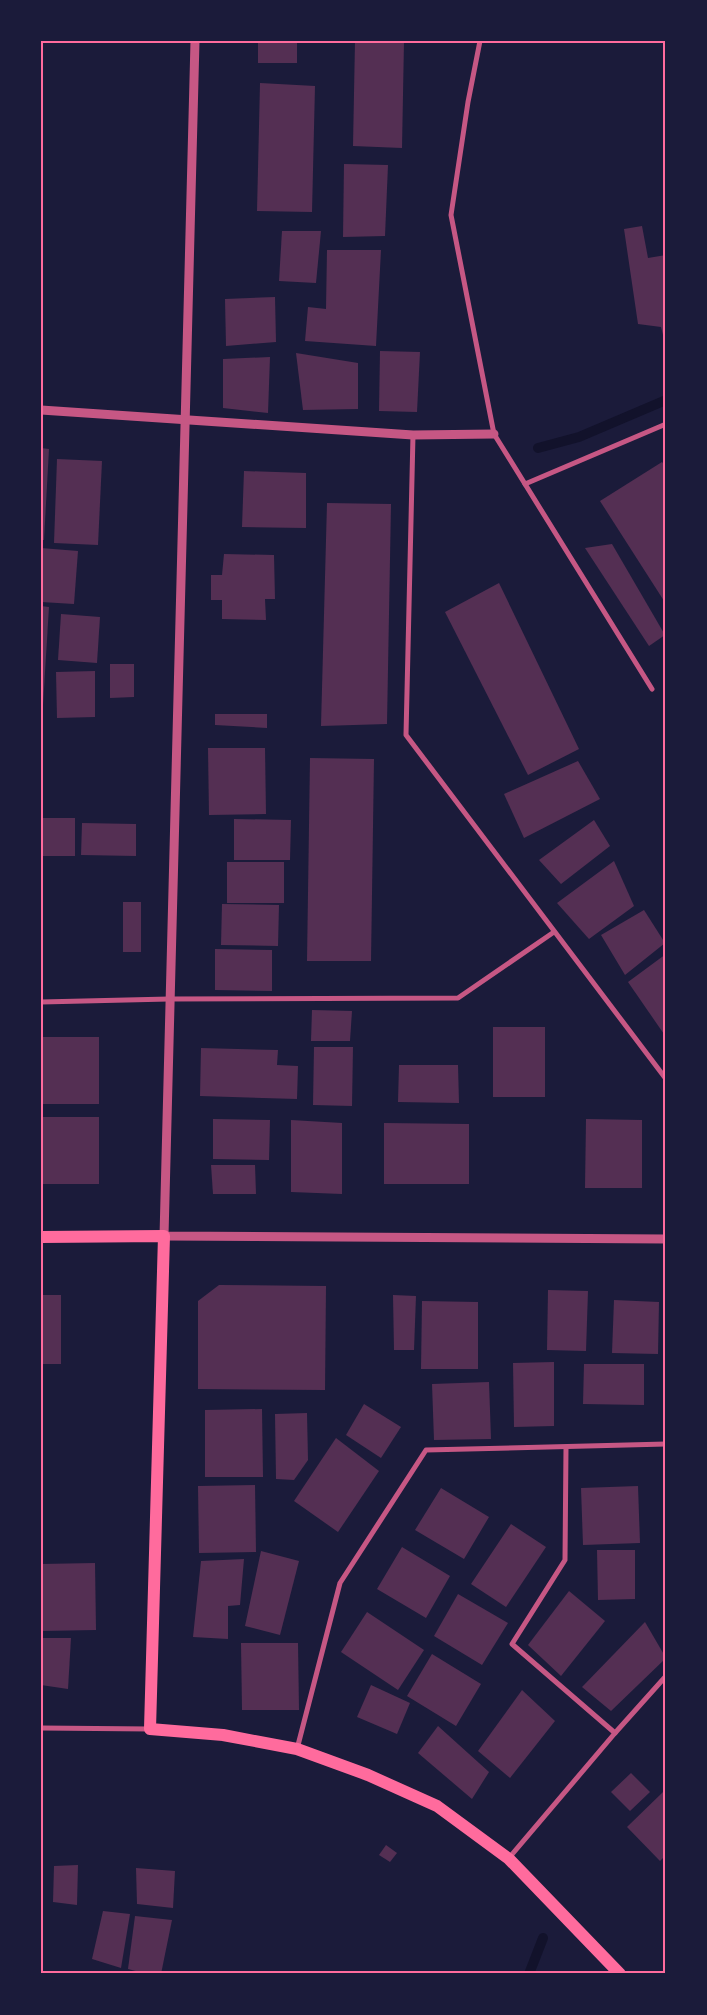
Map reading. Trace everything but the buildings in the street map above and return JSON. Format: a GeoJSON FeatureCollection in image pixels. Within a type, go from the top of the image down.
{"type":"FeatureCollection","features":[{"type":"Feature","properties":{"kind":"main road"},"geometry":{"type":"LineString","coordinates":[[41,1237],[164,1236],[150,1728],[223,1735],[296,1749],[368,1775],[437,1806],[509,1859],[620,1974]]}},
{"type":"Feature","properties":{"kind":"street"},"geometry":{"type":"LineString","coordinates":[[195,41],[164,1236],[666,1239]]}},
{"type":"Feature","properties":{"kind":"street"},"geometry":{"type":"LineString","coordinates":[[480,41],[468,102],[451,215],[494,434],[652,689]]}},
{"type":"Feature","properties":{"kind":"street"},"geometry":{"type":"LineString","coordinates":[[41,410],[186,418],[413,435],[494,434]]}},
{"type":"Feature","properties":{"kind":"street"},"geometry":{"type":"LineString","coordinates":[[525,484],[666,424]]}},
{"type":"Feature","properties":{"kind":"street"},"geometry":{"type":"LineString","coordinates":[[413,435],[406,734],[666,1079]]}},
{"type":"Feature","properties":{"kind":"street"},"geometry":{"type":"LineString","coordinates":[[41,1002],[169,999],[458,998],[554,932]]}},
{"type":"Feature","properties":{"kind":"street"},"geometry":{"type":"LineString","coordinates":[[296,1749],[340,1583],[426,1450],[666,1444]]}},
{"type":"Feature","properties":{"kind":"street"},"geometry":{"type":"LineString","coordinates":[[566,1448],[565,1560],[512,1644],[615,1733]]}},
{"type":"Feature","properties":{"kind":"street"},"geometry":{"type":"LineString","coordinates":[[509,1859],[615,1733],[666,1676]]}},
{"type":"Feature","properties":{"kind":"street"},"geometry":{"type":"LineString","coordinates":[[41,1728],[150,1728]]}},
{"type":"Feature","properties":{"kind":"waterway"},"geometry":{"type":"LineString","coordinates":[[538,448],[579,437],[666,400]]}},
{"type":"Feature","properties":{"kind":"waterway"},"geometry":{"type":"LineString","coordinates":[[529,1974],[543,1938]]}}]}
